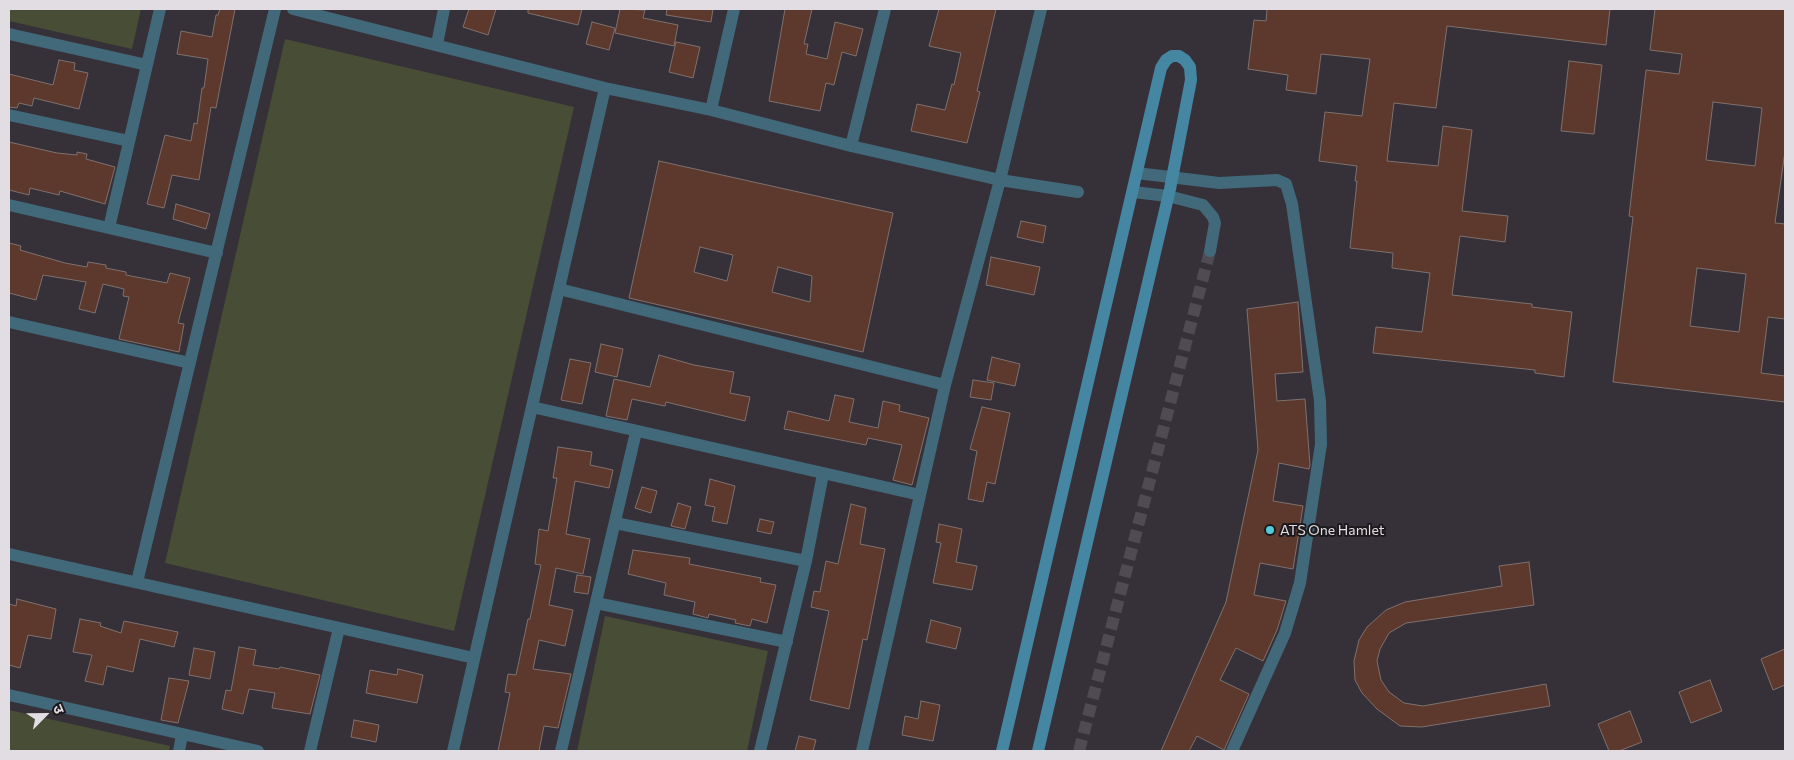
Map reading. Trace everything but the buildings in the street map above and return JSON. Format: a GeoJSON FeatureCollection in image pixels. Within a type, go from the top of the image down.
{"type":"FeatureCollection","features":[{"type":"Feature","properties":{"kind":"street"},"geometry":{"type":"LineString","coordinates":[[109,228],[160,9]]}},
{"type":"Feature","properties":{"kind":"street"},"geometry":{"type":"LineString","coordinates":[[137,582],[276,9]]}},
{"type":"Feature","properties":{"kind":"street"},"geometry":{"type":"LineString","coordinates":[[293,9],[605,88],[711,110],[851,146],[1000,180],[1078,192]]}},
{"type":"Feature","properties":{"kind":"street"},"geometry":{"type":"LineString","coordinates":[[437,44],[444,9]]}},
{"type":"Feature","properties":{"kind":"street"},"geometry":{"type":"LineString","coordinates":[[711,110],[734,9]]}},
{"type":"Feature","properties":{"kind":"street"},"geometry":{"type":"LineString","coordinates":[[851,146],[885,9]]}},
{"type":"Feature","properties":{"kind":"street"},"geometry":{"type":"LineString","coordinates":[[862,751],[945,385],[1000,180],[1041,9]]}},
{"type":"Feature","properties":{"kind":"street"},"geometry":{"type":"LineString","coordinates":[[9,34],[147,64]]}},
{"type":"Feature","properties":{"kind":"street"},"geometry":{"type":"LineString","coordinates":[[1002,751],[1161,68],[1166,60],[1172,56],[1179,56],[1186,60],[1190,67],[1191,80],[1172,177],[1038,751]]}},
{"type":"Feature","properties":{"kind":"street"},"geometry":{"type":"LineString","coordinates":[[453,751],[605,88]]}},
{"type":"Feature","properties":{"kind":"street"},"geometry":{"type":"LineString","coordinates":[[9,115],[129,141]]}},
{"type":"Feature","properties":{"kind":"street"},"geometry":{"type":"LineString","coordinates":[[1137,174],[1220,183],[1277,180],[1286,184],[1292,204],[1320,401],[1321,444],[1300,583],[1285,632],[1232,751]]}},
{"type":"Feature","properties":{"kind":"street"},"geometry":{"type":"LineString","coordinates":[[1132,192],[1168,196],[1203,205],[1209,210],[1215,223],[1210,251]]}},
{"type":"Feature","properties":{"kind":"street"},"geometry":{"type":"LineString","coordinates":[[9,205],[217,253]]}},
{"type":"Feature","properties":{"kind":"street"},"geometry":{"type":"LineString","coordinates":[[559,289],[945,385]]}},
{"type":"Feature","properties":{"kind":"street"},"geometry":{"type":"LineString","coordinates":[[9,322],[190,363]]}},
{"type":"Feature","properties":{"kind":"street"},"geometry":{"type":"LineString","coordinates":[[532,407],[920,495]]}},
{"type":"Feature","properties":{"kind":"street"},"geometry":{"type":"LineString","coordinates":[[561,751],[636,432]]}},
{"type":"Feature","properties":{"kind":"street"},"geometry":{"type":"LineString","coordinates":[[760,751],[806,561],[823,474]]}},
{"type":"Feature","properties":{"kind":"street"},"geometry":{"type":"LineString","coordinates":[[614,523],[806,561]]}},
{"type":"Feature","properties":{"kind":"street"},"geometry":{"type":"LineString","coordinates":[[9,554],[474,658]]}},
{"type":"Feature","properties":{"kind":"street"},"geometry":{"type":"LineString","coordinates":[[596,603],[787,642]]}},
{"type":"Feature","properties":{"kind":"street"},"geometry":{"type":"LineString","coordinates":[[310,751],[339,628]]}},
{"type":"Feature","properties":{"kind":"street"},"geometry":{"type":"LineString","coordinates":[[9,695],[258,751]]}},
{"type":"Feature","properties":{"kind":"street"},"geometry":{"type":"LineString","coordinates":[[179,751],[182,735]]}},
{"type":"Feature","properties":{"kind":"green space"},"geometry":{"type":"Polygon","coordinates":[[[9,9],[141,9],[132,49],[9,21],[9,9]]]}},
{"type":"Feature","properties":{"kind":"green space"},"geometry":{"type":"Polygon","coordinates":[[[285,39],[574,107],[454,631],[165,563],[285,39]]]}},
{"type":"Feature","properties":{"kind":"green space"},"geometry":{"type":"Polygon","coordinates":[[[605,616],[768,651],[747,751],[577,751],[605,616]]]}},
{"type":"Feature","properties":{"kind":"green space"},"geometry":{"type":"Polygon","coordinates":[[[9,710],[170,746],[169,751],[9,751],[9,710]]]}},
{"type":"Feature","properties":{"kind":"tunnel"},"geometry":{"type":"LineString","coordinates":[[1079,751],[1210,251]]}},
{"type":"Feature","properties":{"kind":"place","name":"ATS One Hamlet"},"geometry":{"type":"Point","coordinates":[1270,530]}}]}
